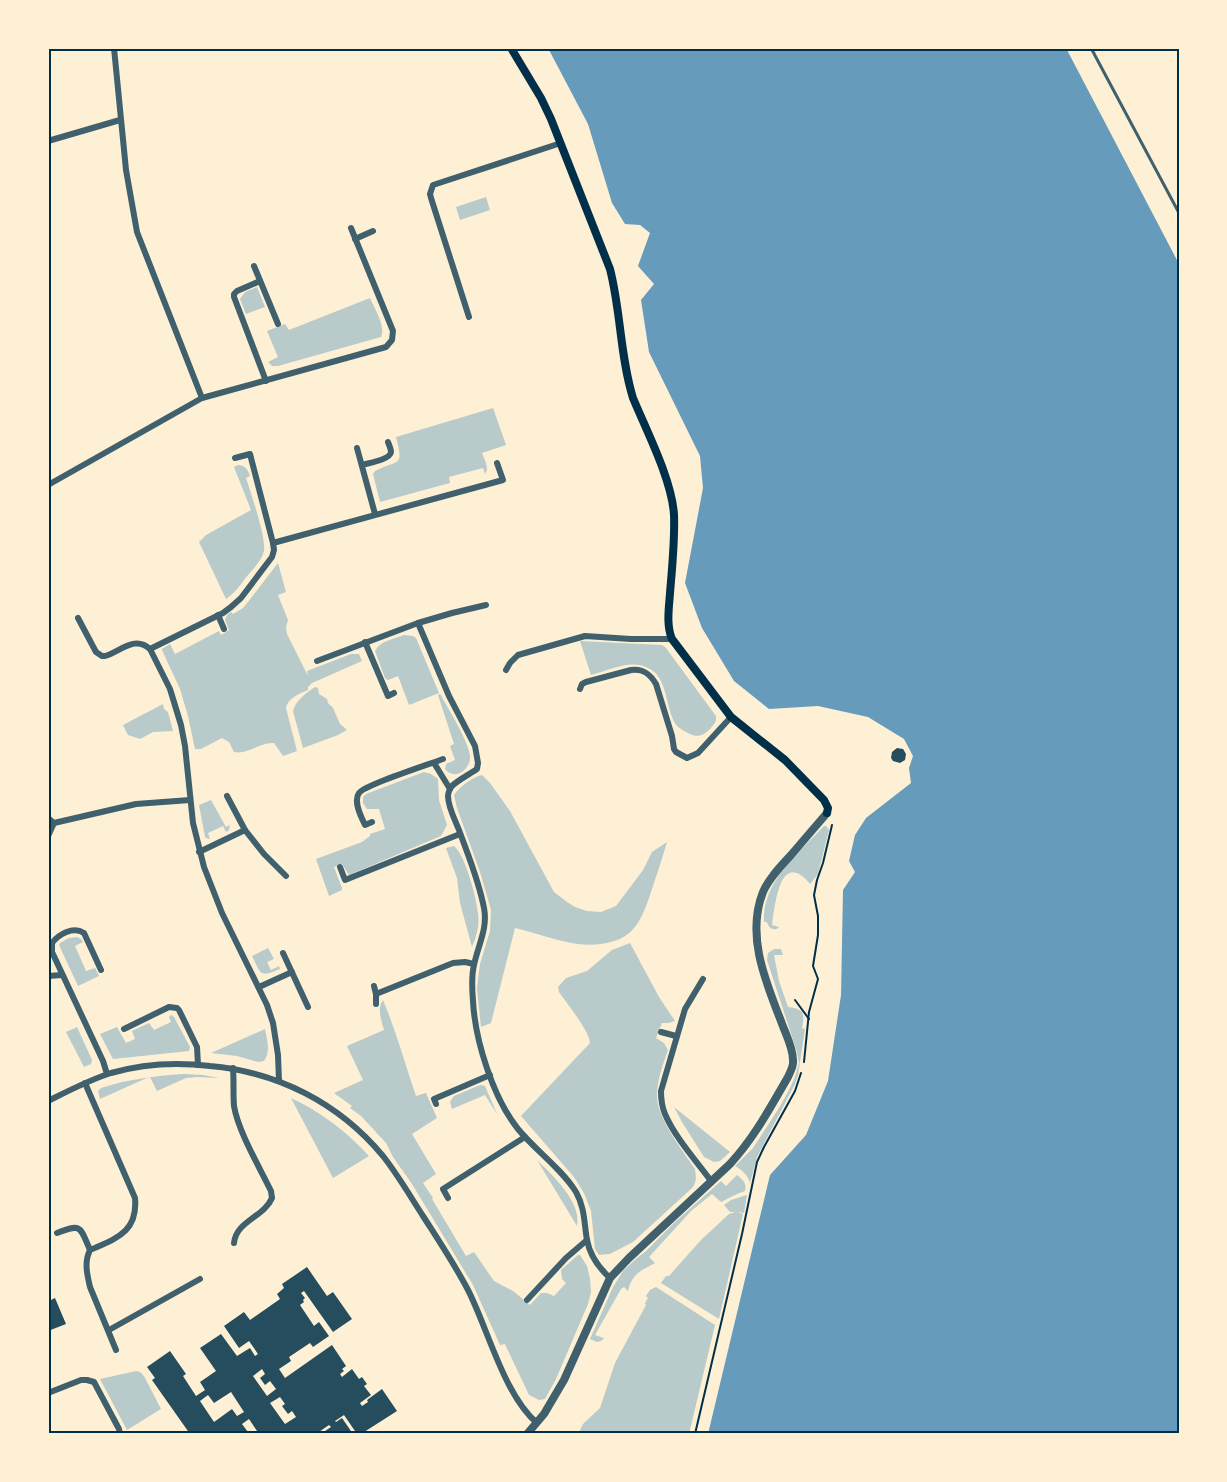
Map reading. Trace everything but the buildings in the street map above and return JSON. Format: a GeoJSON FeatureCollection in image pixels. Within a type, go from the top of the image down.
{"type":"FeatureCollection","features":[{"type":"Feature","properties":{"kind":"main road"},"geometry":{"type":"LineString","coordinates":[[511,48],[541,98],[561,143],[608,261],[614,283],[629,384],[671,495],[674,517],[669,619],[672,639],[731,717],[785,760],[824,800],[828,808],[827,813]]}},
{"type":"Feature","properties":{"kind":"street"},"geometry":{"type":"LineString","coordinates":[[114,48],[120,120],[130,199],[137,232],[202,398]]}},
{"type":"Feature","properties":{"kind":"street"},"geometry":{"type":"LineString","coordinates":[[48,141],[120,120]]}},
{"type":"Feature","properties":{"kind":"street"},"geometry":{"type":"LineString","coordinates":[[469,317],[431,198],[433,185],[561,143]]}},
{"type":"Feature","properties":{"kind":"street"},"geometry":{"type":"LineString","coordinates":[[48,485],[202,398],[382,349],[390,344],[393,331],[351,228]]}},
{"type":"Feature","properties":{"kind":"street"},"geometry":{"type":"LineString","coordinates":[[355,239],[373,231]]}},
{"type":"Feature","properties":{"kind":"street"},"geometry":{"type":"LineString","coordinates":[[254,266],[278,324]]}},
{"type":"Feature","properties":{"kind":"street"},"geometry":{"type":"LineString","coordinates":[[260,281],[237,291],[234,297],[266,381]]}},
{"type":"Feature","properties":{"kind":"street"},"geometry":{"type":"LineString","coordinates":[[362,465],[390,456],[388,442]]}},
{"type":"Feature","properties":{"kind":"street"},"geometry":{"type":"LineString","coordinates":[[357,448],[375,514]]}},
{"type":"Feature","properties":{"kind":"street"},"geometry":{"type":"LineString","coordinates":[[150,649],[218,615],[236,603],[272,557],[273,543],[250,454],[235,458]]}},
{"type":"Feature","properties":{"kind":"street"},"geometry":{"type":"LineString","coordinates":[[273,543],[503,480],[497,463]]}},
{"type":"Feature","properties":{"kind":"street"},"geometry":{"type":"LineString","coordinates":[[317,661],[418,623],[486,605]]}},
{"type":"Feature","properties":{"kind":"street"},"geometry":{"type":"LineString","coordinates":[[218,615],[224,629]]}},
{"type":"Feature","properties":{"kind":"street"},"geometry":{"type":"LineString","coordinates":[[78,618],[96,652],[102,656],[136,643],[144,643],[150,649],[170,689],[185,746],[193,825],[199,852],[222,913],[259,987],[273,1023],[279,1081]]}},
{"type":"Feature","properties":{"kind":"street"},"geometry":{"type":"LineString","coordinates":[[418,623],[441,679],[478,756],[477,769],[451,787],[448,795],[479,888],[485,914],[484,936],[474,964],[472,990],[475,1021],[490,1074],[512,1120],[525,1137],[562,1174],[577,1194],[584,1212],[590,1250],[602,1272],[610,1278]]}},
{"type":"Feature","properties":{"kind":"street"},"geometry":{"type":"LineString","coordinates":[[506,670],[518,655],[585,636],[672,639]]}},
{"type":"Feature","properties":{"kind":"street"},"geometry":{"type":"LineString","coordinates":[[365,642],[388,696],[393,693]]}},
{"type":"Feature","properties":{"kind":"street"},"geometry":{"type":"LineString","coordinates":[[580,689],[586,682],[631,670],[638,669],[647,672],[656,684],[674,749],[676,753],[687,758],[698,753],[731,717]]}},
{"type":"Feature","properties":{"kind":"street"},"geometry":{"type":"LineString","coordinates":[[372,822],[364,825],[359,809],[357,796],[359,793],[372,785],[443,759]]}},
{"type":"Feature","properties":{"kind":"street"},"geometry":{"type":"LineString","coordinates":[[434,763],[450,789]]}},
{"type":"Feature","properties":{"kind":"street"},"geometry":{"type":"LineString","coordinates":[[227,796],[245,830],[286,876]]}},
{"type":"Feature","properties":{"kind":"street"},"geometry":{"type":"LineString","coordinates":[[48,836],[51,821],[136,804],[190,800]]}},
{"type":"Feature","properties":{"kind":"street"},"geometry":{"type":"LineString","coordinates":[[527,1434],[551,1403],[564,1380],[610,1278],[730,1164],[751,1140],[793,1067],[794,1061],[790,1047],[759,958],[756,942],[757,917],[759,904],[767,885],[827,813]]}},
{"type":"Feature","properties":{"kind":"street"},"geometry":{"type":"LineString","coordinates":[[199,852],[245,830]]}},
{"type":"Feature","properties":{"kind":"street"},"geometry":{"type":"LineString","coordinates":[[340,867],[345,880],[460,834]]}},
{"type":"Feature","properties":{"kind":"street"},"geometry":{"type":"LineString","coordinates":[[101,969],[84,933],[77,930],[68,932],[54,940],[51,947],[52,952],[107,1074]]}},
{"type":"Feature","properties":{"kind":"street"},"geometry":{"type":"LineString","coordinates":[[283,953],[308,1007]]}},
{"type":"Feature","properties":{"kind":"street"},"geometry":{"type":"LineString","coordinates":[[376,994],[453,963],[474,964]]}},
{"type":"Feature","properties":{"kind":"street"},"geometry":{"type":"LineString","coordinates":[[259,987],[292,972]]}},
{"type":"Feature","properties":{"kind":"street"},"geometry":{"type":"LineString","coordinates":[[48,976],[62,975]]}},
{"type":"Feature","properties":{"kind":"street"},"geometry":{"type":"LineString","coordinates":[[703,979],[685,1009],[661,1091],[665,1115],[711,1181]]}},
{"type":"Feature","properties":{"kind":"street"},"geometry":{"type":"LineString","coordinates":[[374,986],[376,1004]]}},
{"type":"Feature","properties":{"kind":"street"},"geometry":{"type":"LineString","coordinates":[[124,1029],[169,1007],[177,1008],[197,1047],[198,1065]]}},
{"type":"Feature","properties":{"kind":"street"},"geometry":{"type":"LineString","coordinates":[[661,1032],[676,1036]]}},
{"type":"Feature","properties":{"kind":"street"},"geometry":{"type":"LineString","coordinates":[[48,1101],[107,1074],[143,1067],[198,1065],[257,1073],[300,1090],[319,1101],[368,1139],[405,1187],[475,1304],[510,1387],[519,1402],[537,1423]]}},
{"type":"Feature","properties":{"kind":"street"},"geometry":{"type":"LineString","coordinates":[[233,1068],[236,1112],[272,1198],[267,1207],[241,1227],[234,1237],[234,1243]]}},
{"type":"Feature","properties":{"kind":"street"},"geometry":{"type":"LineString","coordinates":[[436,1104],[434,1099],[490,1074]]}},
{"type":"Feature","properties":{"kind":"street"},"geometry":{"type":"LineString","coordinates":[[85,1083],[136,1203],[131,1225],[125,1232],[90,1250]]}},
{"type":"Feature","properties":{"kind":"street"},"geometry":{"type":"LineString","coordinates":[[448,1198],[443,1189],[525,1137]]}},
{"type":"Feature","properties":{"kind":"street"},"geometry":{"type":"LineString","coordinates":[[57,1233],[73,1227],[80,1229],[90,1250],[87,1260],[87,1277],[116,1350]]}},
{"type":"Feature","properties":{"kind":"street"},"geometry":{"type":"LineString","coordinates":[[527,1300],[566,1258],[587,1240]]}},
{"type":"Feature","properties":{"kind":"street"},"geometry":{"type":"LineString","coordinates":[[108,1330],[200,1279]]}},
{"type":"Feature","properties":{"kind":"street"},"geometry":{"type":"LineString","coordinates":[[48,1393],[81,1380],[91,1380],[97,1384],[120,1434]]}},
{"type":"Feature","properties":{"kind":"lane"},"geometry":{"type":"LineString","coordinates":[[1091,48],[1179,213]]}},
{"type":"Feature","properties":{"kind":"path"},"geometry":{"type":"LineString","coordinates":[[795,1000],[808,1019],[818,980],[813,966],[818,935],[818,916],[814,895],[832,825]]}},
{"type":"Feature","properties":{"kind":"path"},"geometry":{"type":"LineString","coordinates":[[695,1434],[751,1190]]}},
{"type":"Feature","properties":{"kind":"shaded area"},"geometry":{"type":"Polygon","coordinates":[[[486,197],[490,210],[460,220],[456,207],[486,197]]]}},
{"type":"Feature","properties":{"kind":"shaded area"},"geometry":{"type":"Polygon","coordinates":[[[257,287],[265,307],[246,314],[240,299],[245,292],[257,287]]]}},
{"type":"Feature","properties":{"kind":"shaded area"},"geometry":{"type":"Polygon","coordinates":[[[370,298],[381,323],[381,337],[278,366],[272,366],[268,362],[278,357],[267,331],[285,324],[289,330],[370,298]]]}},
{"type":"Feature","properties":{"kind":"shaded area"},"geometry":{"type":"Polygon","coordinates":[[[493,408],[506,445],[482,453],[487,466],[485,474],[483,468],[449,477],[450,483],[380,502],[373,474],[398,461],[396,437],[493,408]]]}},
{"type":"Feature","properties":{"kind":"shaded area"},"geometry":{"type":"Polygon","coordinates":[[[238,465],[246,468],[250,476],[246,478],[261,526],[264,551],[255,567],[226,599],[199,542],[206,535],[251,510],[234,467],[238,465]]]}},
{"type":"Feature","properties":{"kind":"shaded area"},"geometry":{"type":"Polygon","coordinates":[[[278,563],[286,592],[278,595],[288,620],[287,634],[308,676],[307,671],[351,654],[359,654],[362,661],[312,683],[308,690],[289,702],[286,708],[297,751],[283,756],[274,743],[269,743],[244,752],[234,752],[229,742],[222,738],[201,749],[195,749],[180,689],[162,649],[170,644],[175,654],[219,631],[221,635],[229,630],[225,620],[227,615],[243,608],[278,563]]]}},
{"type":"Feature","properties":{"kind":"shaded area"},"geometry":{"type":"Polygon","coordinates":[[[404,635],[416,638],[439,693],[409,705],[398,676],[388,680],[385,678],[375,651],[384,643],[404,635]]]}},
{"type":"Feature","properties":{"kind":"shaded area"},"geometry":{"type":"Polygon","coordinates":[[[580,641],[662,645],[716,716],[716,721],[702,735],[694,736],[682,730],[674,721],[661,680],[656,674],[643,666],[628,665],[591,675],[580,641]]]}},
{"type":"Feature","properties":{"kind":"shaded area"},"geometry":{"type":"Polygon","coordinates":[[[315,687],[318,688],[319,694],[327,699],[340,724],[347,730],[303,748],[293,711],[299,700],[315,687]]]}},
{"type":"Feature","properties":{"kind":"shaded area"},"geometry":{"type":"Polygon","coordinates":[[[440,694],[469,750],[468,766],[457,774],[445,769],[446,764],[455,760],[450,746],[454,744],[438,695],[440,694]]]}},
{"type":"Feature","properties":{"kind":"shaded area"},"geometry":{"type":"Polygon","coordinates":[[[163,704],[164,709],[168,712],[173,731],[153,732],[140,739],[128,735],[123,725],[163,704]]]}},
{"type":"Feature","properties":{"kind":"shaded area"},"geometry":{"type":"Polygon","coordinates":[[[424,772],[438,779],[439,800],[447,825],[441,836],[349,875],[342,864],[334,867],[342,890],[329,896],[316,859],[362,842],[370,834],[385,829],[379,809],[367,809],[363,803],[363,797],[424,772]]]}},
{"type":"Feature","properties":{"kind":"shaded area"},"geometry":{"type":"Polygon","coordinates":[[[482,775],[510,811],[554,892],[575,907],[601,912],[616,906],[643,870],[652,852],[667,842],[642,917],[622,938],[601,944],[578,944],[515,928],[491,1023],[481,1027],[477,988],[480,964],[490,931],[491,910],[454,795],[467,783],[482,775]]]}},
{"type":"Feature","properties":{"kind":"shaded area"},"geometry":{"type":"Polygon","coordinates":[[[211,800],[226,827],[230,825],[226,832],[223,826],[208,833],[210,839],[205,837],[199,805],[211,800]]]}},
{"type":"Feature","properties":{"kind":"shaded area"},"geometry":{"type":"Polygon","coordinates":[[[824,826],[829,830],[818,874],[810,884],[800,875],[792,872],[786,876],[777,894],[772,925],[779,927],[772,929],[767,922],[764,922],[769,894],[784,869],[824,826]]]}},
{"type":"Feature","properties":{"kind":"shaded area"},"geometry":{"type":"Polygon","coordinates":[[[454,846],[466,867],[477,907],[478,927],[472,947],[460,903],[457,878],[446,848],[454,846]]]}},
{"type":"Feature","properties":{"kind":"shaded area"},"geometry":{"type":"Polygon","coordinates":[[[69,938],[81,939],[83,942],[75,946],[86,971],[95,968],[99,976],[78,986],[59,945],[69,938]]]}},
{"type":"Feature","properties":{"kind":"shaded area"},"geometry":{"type":"Polygon","coordinates":[[[630,943],[659,997],[675,1021],[662,1023],[656,1038],[664,1043],[668,1050],[658,1084],[658,1104],[671,1134],[695,1169],[696,1179],[692,1188],[633,1242],[610,1254],[599,1255],[595,1249],[591,1211],[584,1193],[574,1177],[521,1116],[590,1043],[586,1031],[559,992],[558,987],[566,978],[587,971],[612,950],[630,943]]]}},
{"type":"Feature","properties":{"kind":"shaded area"},"geometry":{"type":"Polygon","coordinates":[[[268,948],[274,959],[267,962],[271,970],[279,966],[280,969],[264,974],[259,970],[252,956],[268,948]]]}},
{"type":"Feature","properties":{"kind":"shaded area"},"geometry":{"type":"Polygon","coordinates":[[[774,949],[781,949],[783,955],[774,955],[779,981],[788,1007],[802,1013],[802,1028],[805,1029],[798,1075],[795,1084],[757,1157],[750,1183],[744,1173],[735,1166],[753,1148],[779,1108],[795,1077],[799,1063],[767,960],[768,953],[774,949]]]}},
{"type":"Feature","properties":{"kind":"shaded area"},"geometry":{"type":"Polygon","coordinates":[[[383,1000],[416,1096],[426,1093],[437,1118],[412,1134],[436,1174],[423,1183],[466,1256],[474,1252],[494,1281],[513,1291],[530,1305],[541,1293],[554,1296],[566,1283],[562,1279],[561,1270],[578,1255],[587,1266],[591,1292],[588,1304],[545,1399],[539,1400],[529,1395],[505,1344],[500,1345],[473,1285],[386,1143],[361,1116],[350,1108],[352,1106],[334,1093],[363,1080],[347,1046],[384,1030],[380,1010],[383,1000]]]}},
{"type":"Feature","properties":{"kind":"shaded area"},"geometry":{"type":"Polygon","coordinates":[[[171,1015],[190,1047],[189,1051],[113,1059],[100,1034],[117,1027],[126,1043],[135,1039],[132,1031],[149,1023],[154,1030],[171,1022],[169,1017],[171,1015]]]}},
{"type":"Feature","properties":{"kind":"shaded area"},"geometry":{"type":"Polygon","coordinates":[[[77,1027],[92,1060],[91,1064],[84,1067],[66,1032],[77,1027]]]}},
{"type":"Feature","properties":{"kind":"shaded area"},"geometry":{"type":"Polygon","coordinates":[[[265,1029],[268,1049],[264,1061],[258,1062],[237,1056],[211,1053],[265,1029]]]}},
{"type":"Feature","properties":{"kind":"shaded area"},"geometry":{"type":"Polygon","coordinates":[[[183,1074],[219,1078],[186,1078],[157,1091],[150,1077],[183,1074]]]}},
{"type":"Feature","properties":{"kind":"shaded area"},"geometry":{"type":"Polygon","coordinates":[[[148,1077],[100,1099],[98,1091],[101,1088],[148,1077]]]}},
{"type":"Feature","properties":{"kind":"shaded area"},"geometry":{"type":"Polygon","coordinates":[[[480,1085],[485,1086],[497,1114],[485,1095],[452,1109],[450,1102],[454,1096],[480,1085]]]}},
{"type":"Feature","properties":{"kind":"shaded area"},"geometry":{"type":"Polygon","coordinates":[[[291,1098],[333,1123],[369,1156],[333,1178],[291,1098]]]}},
{"type":"Feature","properties":{"kind":"shaded area"},"geometry":{"type":"Polygon","coordinates":[[[674,1107],[730,1152],[720,1161],[714,1162],[704,1157],[674,1107]]]}},
{"type":"Feature","properties":{"kind":"shaded area"},"geometry":{"type":"Polygon","coordinates":[[[537,1160],[558,1181],[570,1199],[575,1208],[577,1226],[537,1160]]]}},
{"type":"Feature","properties":{"kind":"shaded area"},"geometry":{"type":"Polygon","coordinates":[[[737,1175],[744,1182],[745,1191],[721,1202],[712,1194],[691,1211],[649,1257],[655,1263],[637,1274],[628,1291],[624,1287],[621,1289],[595,1335],[604,1338],[597,1342],[590,1339],[613,1287],[623,1271],[721,1181],[726,1186],[737,1175]]]}},
{"type":"Feature","properties":{"kind":"shaded area"},"geometry":{"type":"Polygon","coordinates":[[[747,1195],[744,1213],[737,1212],[743,1214],[719,1319],[661,1283],[701,1240],[729,1214],[735,1212],[730,1212],[724,1205],[747,1195]]]}},
{"type":"Feature","properties":{"kind":"shaded area"},"geometry":{"type":"Polygon","coordinates":[[[656,1287],[715,1325],[689,1434],[578,1434],[583,1424],[600,1408],[615,1363],[646,1305],[648,1298],[646,1296],[656,1287]]]}},
{"type":"Feature","properties":{"kind":"shaded area"},"geometry":{"type":"Polygon","coordinates":[[[136,1371],[144,1376],[161,1409],[127,1430],[100,1379],[136,1371]]]}},
{"type":"Feature","properties":{"kind":"water"},"geometry":{"type":"Polygon","coordinates":[[[548,48],[1066,48],[1179,264],[1179,1434],[708,1434],[770,1175],[806,1135],[828,1081],[841,995],[843,890],[855,872],[849,861],[855,835],[866,818],[911,783],[909,768],[913,756],[904,739],[868,717],[818,706],[769,709],[734,681],[702,628],[685,583],[703,488],[700,456],[649,352],[641,300],[654,284],[638,266],[650,233],[640,225],[625,224],[612,203],[588,124],[548,48]]]}}]}
